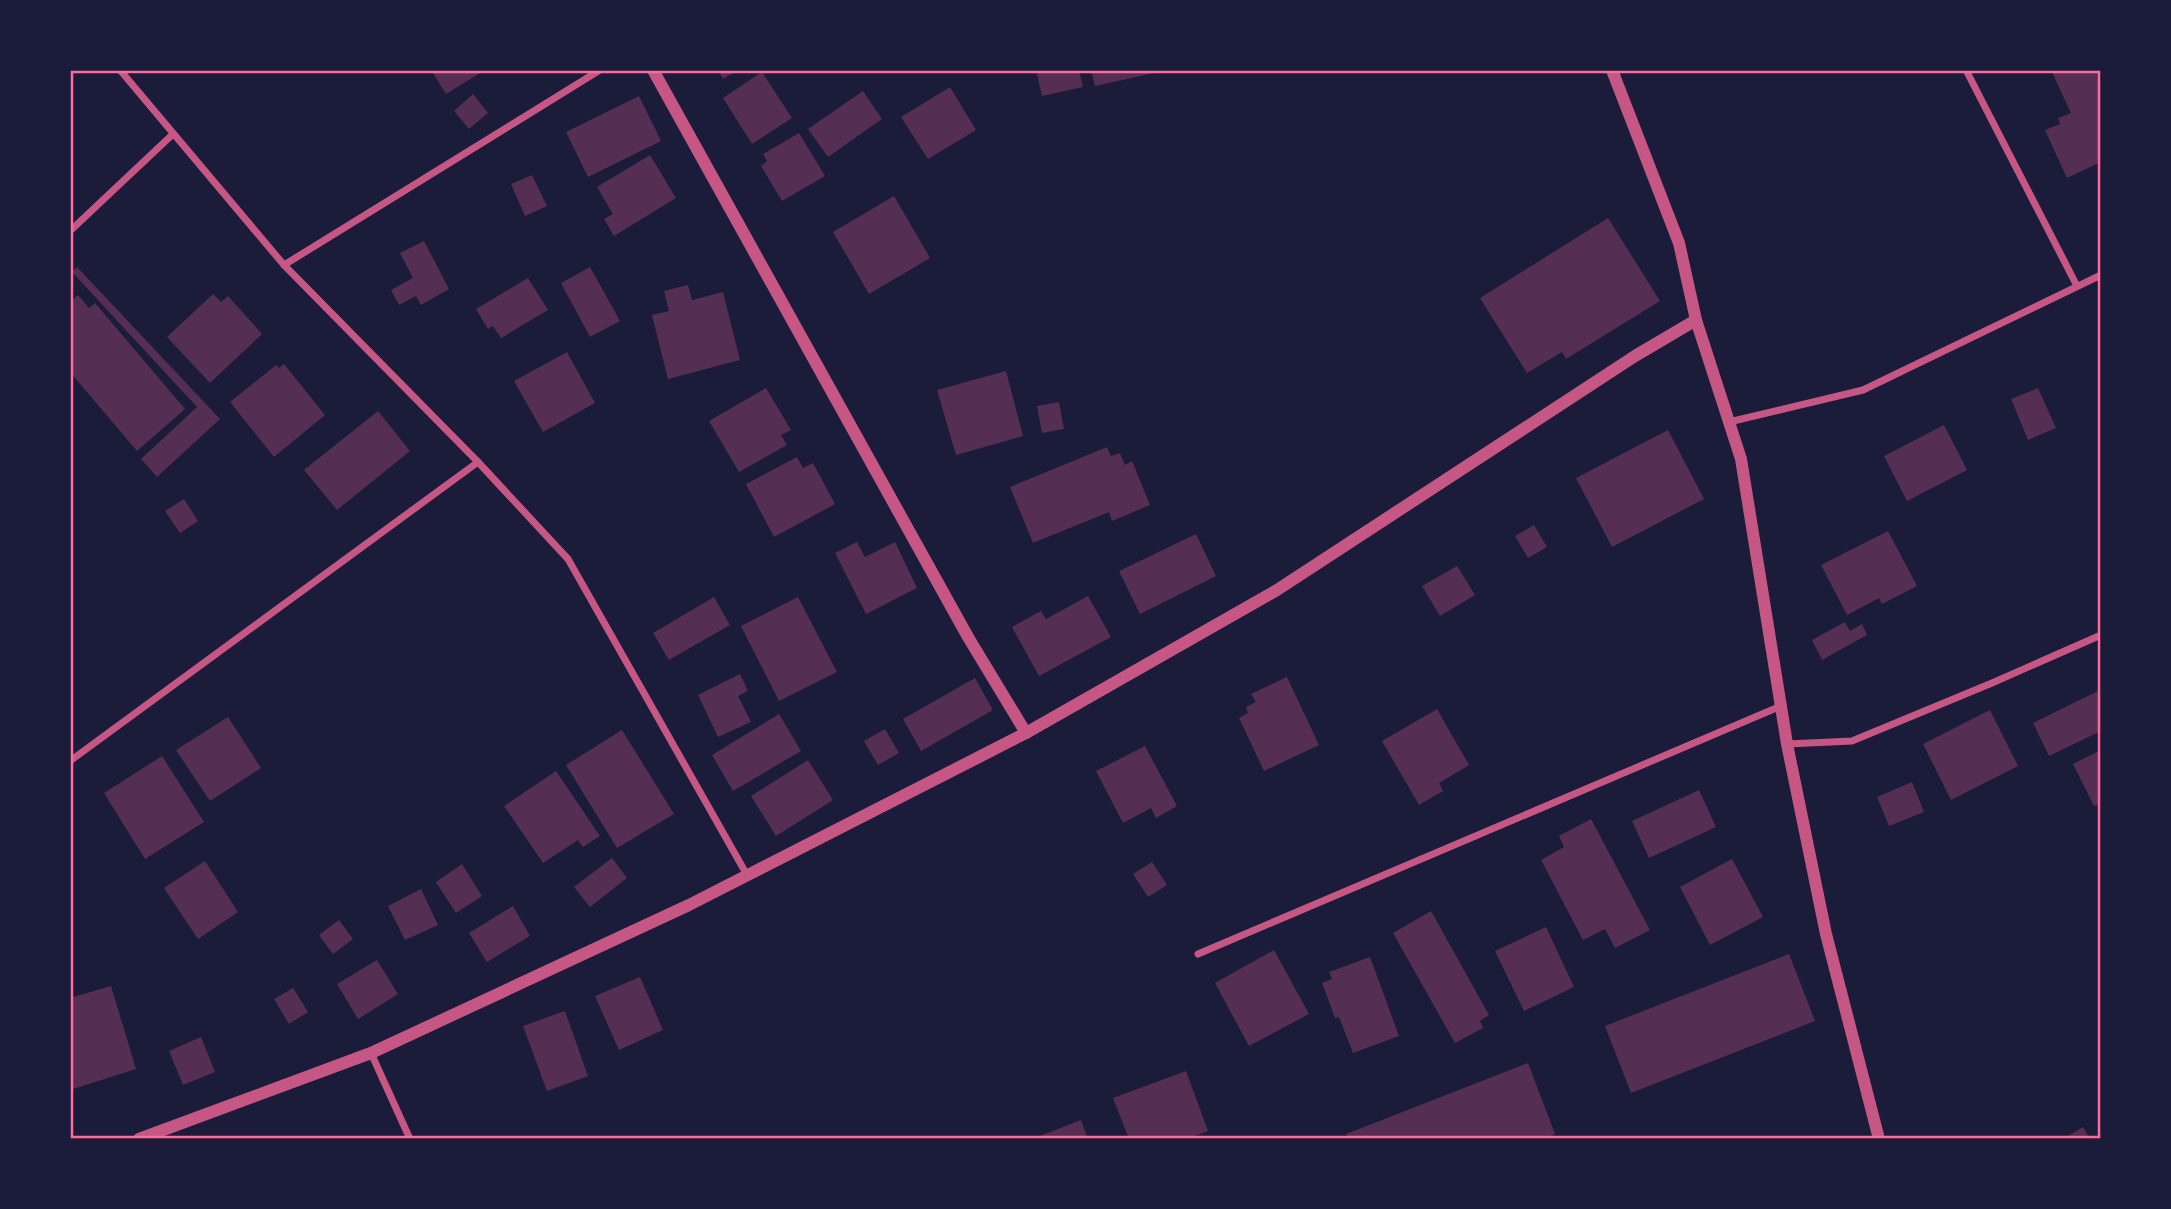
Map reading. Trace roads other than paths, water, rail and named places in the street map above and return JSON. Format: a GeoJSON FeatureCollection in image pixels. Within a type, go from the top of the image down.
{"type":"FeatureCollection","features":[{"type":"Feature","properties":{"kind":"street"},"geometry":{"type":"LineString","coordinates":[[121,70],[284,265],[478,462],[568,559],[747,875]]}},
{"type":"Feature","properties":{"kind":"street"},"geometry":{"type":"LineString","coordinates":[[284,265],[600,70]]}},
{"type":"Feature","properties":{"kind":"street"},"geometry":{"type":"LineString","coordinates":[[653,70],[968,637],[1026,733]]}},
{"type":"Feature","properties":{"kind":"street"},"geometry":{"type":"LineString","coordinates":[[1612,70],[1679,243],[1696,320],[1741,459],[1787,744],[1826,934],[1879,1139]]}},
{"type":"Feature","properties":{"kind":"street"},"geometry":{"type":"LineString","coordinates":[[1966,70],[2077,286]]}},
{"type":"Feature","properties":{"kind":"street"},"geometry":{"type":"LineString","coordinates":[[70,231],[173,135]]}},
{"type":"Feature","properties":{"kind":"street"},"geometry":{"type":"LineString","coordinates":[[1729,422],[1863,390],[2101,275]]}},
{"type":"Feature","properties":{"kind":"street"},"geometry":{"type":"LineString","coordinates":[[139,1139],[371,1053],[688,905],[1026,733],[1278,590],[1624,364],[1696,320]]}},
{"type":"Feature","properties":{"kind":"street"},"geometry":{"type":"LineString","coordinates":[[70,761],[478,462]]}},
{"type":"Feature","properties":{"kind":"street"},"geometry":{"type":"LineString","coordinates":[[1787,744],[1852,741],[2101,635]]}},
{"type":"Feature","properties":{"kind":"street"},"geometry":{"type":"LineString","coordinates":[[1198,954],[1781,706]]}},
{"type":"Feature","properties":{"kind":"street"},"geometry":{"type":"LineString","coordinates":[[371,1053],[410,1139]]}}]}
